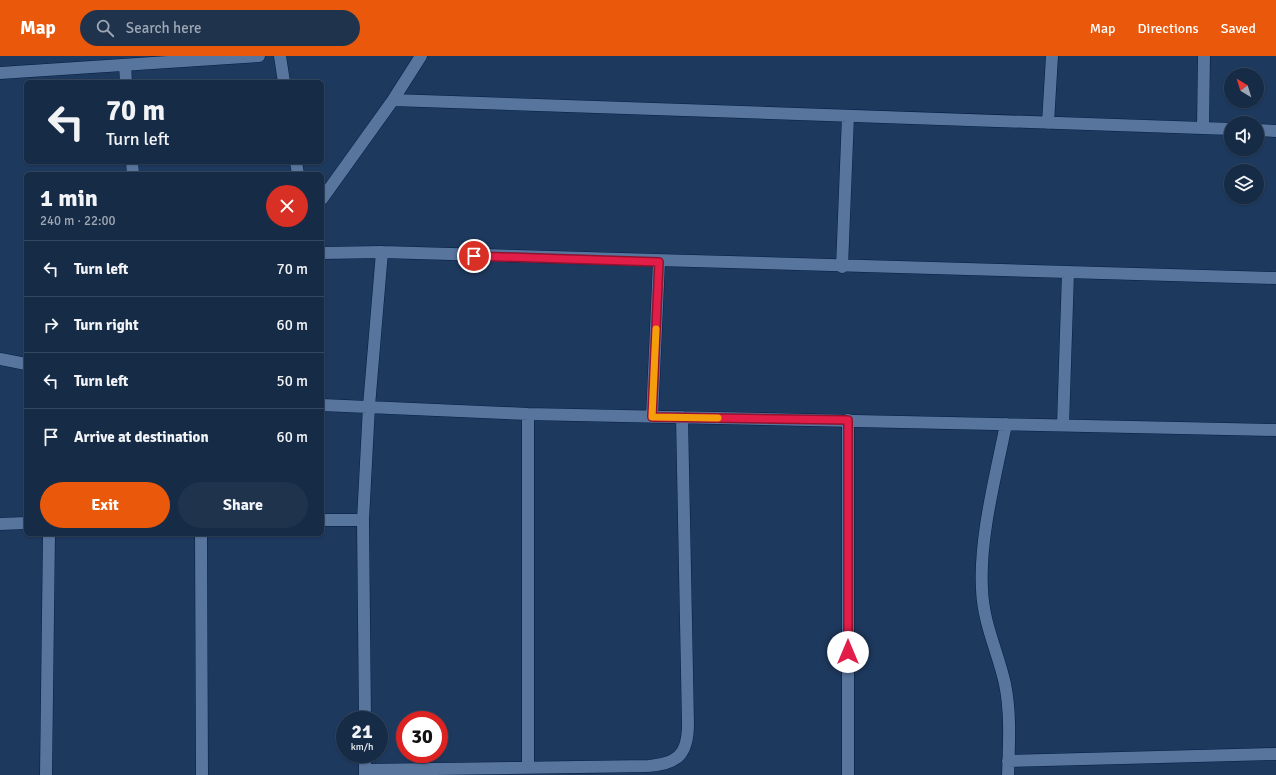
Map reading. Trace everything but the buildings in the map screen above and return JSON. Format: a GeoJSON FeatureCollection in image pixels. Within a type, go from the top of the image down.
{"type":"FeatureCollection","features":[{"type":"Feature","properties":{"kind":"street"},"geometry":{"type":"LineString","coordinates":[[0,73],[259,56]]}},
{"type":"Feature","properties":{"kind":"street"},"geometry":{"type":"LineString","coordinates":[[280,56],[284,80]]}},
{"type":"Feature","properties":{"kind":"street"},"geometry":{"type":"LineString","coordinates":[[324,196],[393,100],[421,56]]}},
{"type":"Feature","properties":{"kind":"street"},"geometry":{"type":"LineString","coordinates":[[1048,123],[1052,56]]}},
{"type":"Feature","properties":{"kind":"street"},"geometry":{"type":"LineString","coordinates":[[1203,128],[1204,56]]}},
{"type":"Feature","properties":{"kind":"street"},"geometry":{"type":"LineString","coordinates":[[125,65],[126,80]]}},
{"type":"Feature","properties":{"kind":"street"},"geometry":{"type":"LineString","coordinates":[[393,100],[1224,129]]}},
{"type":"Feature","properties":{"kind":"street"},"geometry":{"type":"LineString","coordinates":[[842,267],[848,116]]}},
{"type":"Feature","properties":{"kind":"street"},"geometry":{"type":"LineString","coordinates":[[1264,130],[1276,131]]}},
{"type":"Feature","properties":{"kind":"street"},"geometry":{"type":"LineString","coordinates":[[365,711],[363,520],[369,406],[382,252]]}},
{"type":"Feature","properties":{"kind":"street"},"geometry":{"type":"LineString","coordinates":[[324,254],[382,252],[659,262],[1276,278]]}},
{"type":"Feature","properties":{"kind":"street"},"geometry":{"type":"LineString","coordinates":[[652,417],[659,262]]}},
{"type":"Feature","properties":{"kind":"street"},"geometry":{"type":"LineString","coordinates":[[1064,425],[1068,273]]}},
{"type":"Feature","properties":{"kind":"street"},"geometry":{"type":"LineString","coordinates":[[0,360],[24,364]]}},
{"type":"Feature","properties":{"kind":"street"},"geometry":{"type":"LineString","coordinates":[[324,405],[528,414],[1276,430]]}},
{"type":"Feature","properties":{"kind":"street"},"geometry":{"type":"LineString","coordinates":[[528,414],[528,768]]}},
{"type":"Feature","properties":{"kind":"street"},"geometry":{"type":"LineString","coordinates":[[365,772],[665,765],[679,756],[688,741],[682,417]]}},
{"type":"Feature","properties":{"kind":"street"},"geometry":{"type":"LineString","coordinates":[[848,420],[848,775]]}},
{"type":"Feature","properties":{"kind":"street"},"geometry":{"type":"LineString","coordinates":[[1006,424],[986,533],[982,561],[982,590],[986,618],[1005,684],[1009,722],[1008,775]]}},
{"type":"Feature","properties":{"kind":"street"},"geometry":{"type":"LineString","coordinates":[[324,520],[363,520]]}},
{"type":"Feature","properties":{"kind":"street"},"geometry":{"type":"LineString","coordinates":[[0,524],[24,523]]}},
{"type":"Feature","properties":{"kind":"street"},"geometry":{"type":"LineString","coordinates":[[46,775],[49,536]]}},
{"type":"Feature","properties":{"kind":"street"},"geometry":{"type":"LineString","coordinates":[[201,536],[202,775]]}},
{"type":"Feature","properties":{"kind":"street"},"geometry":{"type":"LineString","coordinates":[[1008,761],[1276,754]]}},
{"type":"Feature","properties":{"kind":"slow traffic"},"geometry":{"type":"LineString","coordinates":[[656,329],[652,417],[718,418]]}},
{"type":"Feature","properties":{"kind":"route"},"geometry":{"type":"LineString","coordinates":[[474,256],[659,262],[652,417],[848,420],[848,652]]}}]}
